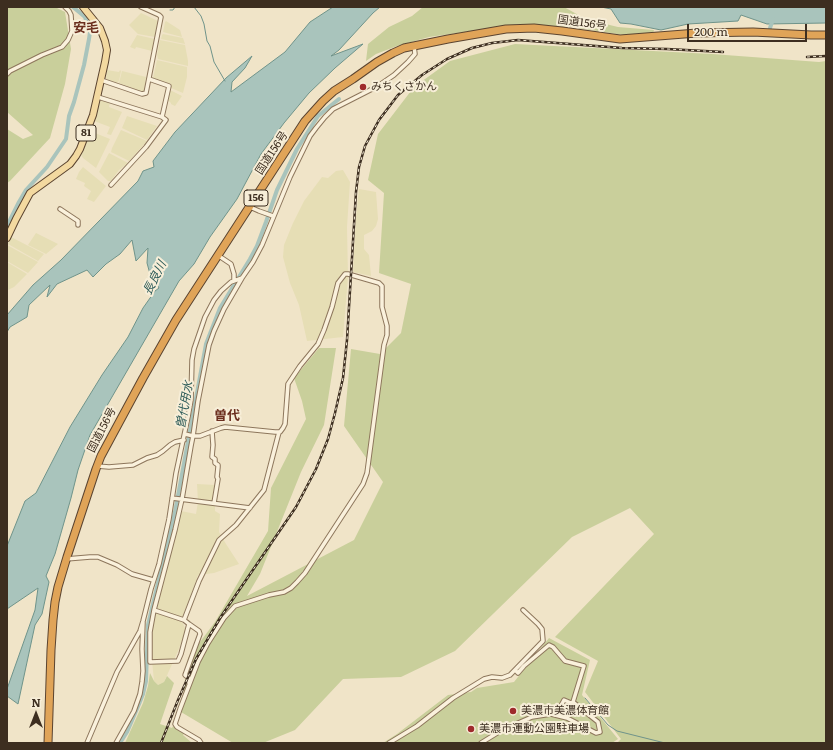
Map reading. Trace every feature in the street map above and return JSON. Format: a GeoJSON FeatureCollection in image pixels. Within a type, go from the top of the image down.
{"type":"FeatureCollection","features":[{"type":"Feature","properties":{"kind":"highway","name":"国道156号"},"geometry":{"type":"LineString","coordinates":[[48,743],[51,650],[53,620],[58,587],[102,453],[176,320],[219,256],[305,121],[322,101],[334,91],[377,62],[404,48],[519,28],[562,31],[620,39],[697,33],[753,32],[826,35]]}},
{"type":"Feature","properties":{"kind":"main road","name":"81"},"geometry":{"type":"LineString","coordinates":[[7,238],[17,212],[30,193],[70,164],[76,156],[93,115],[106,62],[107,50],[99,28],[83,7]]}},
{"type":"Feature","properties":{"kind":"street"},"geometry":{"type":"LineString","coordinates":[[7,74],[10,71],[42,55],[62,47],[68,40],[72,31],[71,15],[65,7]]}},
{"type":"Feature","properties":{"kind":"street"},"geometry":{"type":"LineString","coordinates":[[102,80],[142,94],[146,93],[161,17],[159,14],[141,7]]}},
{"type":"Feature","properties":{"kind":"street"},"geometry":{"type":"LineString","coordinates":[[86,743],[117,672],[140,631],[153,597],[166,551],[190,446],[189,435],[195,400],[214,331],[238,279],[253,262],[262,245],[270,215],[310,136],[325,117],[337,107],[378,86],[394,75],[415,54],[414,46]]}},
{"type":"Feature","properties":{"kind":"street"},"geometry":{"type":"LineString","coordinates":[[148,80],[169,86],[162,117]]}},
{"type":"Feature","properties":{"kind":"street"},"geometry":{"type":"LineString","coordinates":[[98,97],[162,117],[166,120],[146,147],[111,185]]}},
{"type":"Feature","properties":{"kind":"street"},"geometry":{"type":"LineString","coordinates":[[250,207],[259,212],[270,215]]}},
{"type":"Feature","properties":{"kind":"street"},"geometry":{"type":"LineString","coordinates":[[60,210],[77,220],[78,225]]}},
{"type":"Feature","properties":{"kind":"street"},"geometry":{"type":"LineString","coordinates":[[219,256],[231,264],[234,274],[238,279]]}},
{"type":"Feature","properties":{"kind":"street"},"geometry":{"type":"LineString","coordinates":[[184,620],[198,581],[219,540],[236,524],[262,494],[266,485],[279,432],[285,424],[288,384],[318,344],[332,307],[338,283],[345,274],[379,283],[382,286],[382,307],[387,334],[384,345],[367,473],[363,484],[305,572],[291,588],[284,592],[269,595],[236,606],[224,618],[208,643],[198,662],[175,724],[177,727],[199,740],[201,743]]}},
{"type":"Feature","properties":{"kind":"street"},"geometry":{"type":"LineString","coordinates":[[190,624],[178,661],[150,662],[150,632],[154,610],[154,580],[166,551],[169,520],[177,498],[176,473],[184,440],[189,435],[195,400],[192,360],[194,349],[200,327],[214,300],[227,285],[238,279]]}},
{"type":"Feature","properties":{"kind":"street"},"geometry":{"type":"LineString","coordinates":[[189,435],[200,436],[225,427],[279,432]]}},
{"type":"Feature","properties":{"kind":"street"},"geometry":{"type":"LineString","coordinates":[[212,431],[212,457],[218,465],[218,479],[214,503]]}},
{"type":"Feature","properties":{"kind":"street"},"geometry":{"type":"LineString","coordinates":[[97,466],[109,467],[133,465],[157,455],[175,442],[184,440]]}},
{"type":"Feature","properties":{"kind":"street"},"geometry":{"type":"LineString","coordinates":[[177,498],[250,508]]}},
{"type":"Feature","properties":{"kind":"street"},"geometry":{"type":"LineString","coordinates":[[66,559],[98,557],[117,565],[132,574],[154,580]]}},
{"type":"Feature","properties":{"kind":"street"},"geometry":{"type":"LineString","coordinates":[[154,610],[184,620],[200,634],[185,676],[189,678],[188,687]]}},
{"type":"Feature","properties":{"kind":"street"},"geometry":{"type":"LineString","coordinates":[[388,743],[416,726],[453,698],[484,679],[492,677],[502,678],[510,675],[543,640],[542,629],[523,610]]}},
{"type":"Feature","properties":{"kind":"street"},"geometry":{"type":"LineString","coordinates":[[116,743],[134,711],[140,694],[143,671],[143,621]]}},
{"type":"Feature","properties":{"kind":"street"},"geometry":{"type":"LineString","coordinates":[[515,670],[518,673],[549,644],[565,661],[584,666],[573,702]]}},
{"type":"Feature","properties":{"kind":"street"},"geometry":{"type":"LineString","coordinates":[[482,743],[502,730],[532,717],[551,714],[567,718],[596,733],[600,732],[598,722],[573,702],[571,703],[564,700],[556,715]]}},
{"type":"Feature","properties":{"kind":"shaded area"},"geometry":{"type":"Polygon","coordinates":[[[141,13],[158,21],[155,37],[138,34],[129,25],[141,13]]]}},
{"type":"Feature","properties":{"kind":"shaded area"},"geometry":{"type":"Polygon","coordinates":[[[166,21],[180,30],[182,37],[163,32],[166,21]]]}},
{"type":"Feature","properties":{"kind":"shaded area"},"geometry":{"type":"Polygon","coordinates":[[[163,34],[183,38],[185,44],[161,39],[163,34]]]}},
{"type":"Feature","properties":{"kind":"shaded area"},"geometry":{"type":"Polygon","coordinates":[[[137,35],[155,39],[152,51],[130,47],[137,35]]]}},
{"type":"Feature","properties":{"kind":"shaded area"},"geometry":{"type":"Polygon","coordinates":[[[160,40],[185,45],[188,66],[158,59],[157,55],[160,40]]]}},
{"type":"Feature","properties":{"kind":"shaded area"},"geometry":{"type":"Polygon","coordinates":[[[157,60],[187,67],[187,77],[183,93],[171,88],[171,84],[153,78],[157,60]]]}},
{"type":"Feature","properties":{"kind":"shaded area"},"geometry":{"type":"Polygon","coordinates":[[[107,70],[121,71],[119,81],[117,83],[106,79],[107,70]]]}},
{"type":"Feature","properties":{"kind":"shaded area"},"geometry":{"type":"Polygon","coordinates":[[[122,71],[146,77],[144,91],[134,90],[119,83],[122,71]]]}},
{"type":"Feature","properties":{"kind":"shaded area"},"geometry":{"type":"Polygon","coordinates":[[[170,90],[182,96],[175,106],[168,100],[170,90]]]}},
{"type":"Feature","properties":{"kind":"shaded area"},"geometry":{"type":"Polygon","coordinates":[[[101,99],[110,102],[109,107],[122,112],[111,135],[107,134],[110,127],[94,121],[101,99]]]}},
{"type":"Feature","properties":{"kind":"shaded area"},"geometry":{"type":"Polygon","coordinates":[[[127,116],[157,126],[147,140],[122,128],[127,116]]]}},
{"type":"Feature","properties":{"kind":"shaded area"},"geometry":{"type":"Polygon","coordinates":[[[121,130],[147,141],[129,161],[111,152],[121,130]]]}},
{"type":"Feature","properties":{"kind":"shaded area"},"geometry":{"type":"Polygon","coordinates":[[[90,131],[110,139],[96,168],[81,155],[90,131]]]}},
{"type":"Feature","properties":{"kind":"shaded area"},"geometry":{"type":"Polygon","coordinates":[[[109,153],[128,163],[119,170],[111,181],[108,181],[99,172],[109,153]]]}},
{"type":"Feature","properties":{"kind":"shaded area"},"geometry":{"type":"Polygon","coordinates":[[[83,167],[106,186],[94,202],[87,199],[91,191],[84,186],[85,183],[76,179],[83,167]]]}},
{"type":"Feature","properties":{"kind":"shaded area"},"geometry":{"type":"Polygon","coordinates":[[[343,170],[350,182],[347,227],[348,277],[343,337],[307,341],[299,305],[290,283],[283,257],[284,245],[304,201],[322,177],[328,178],[336,171],[343,170]]]}},
{"type":"Feature","properties":{"kind":"shaded area"},"geometry":{"type":"Polygon","coordinates":[[[359,189],[376,192],[378,219],[376,226],[372,231],[364,235],[364,249],[369,255],[371,276],[353,272],[359,189]]]}},
{"type":"Feature","properties":{"kind":"shaded area"},"geometry":{"type":"Polygon","coordinates":[[[36,233],[58,244],[46,254],[28,245],[36,233]]]}},
{"type":"Feature","properties":{"kind":"shaded area"},"geometry":{"type":"Polygon","coordinates":[[[11,237],[44,254],[38,261],[8,244],[11,237]]]}},
{"type":"Feature","properties":{"kind":"shaded area"},"geometry":{"type":"Polygon","coordinates":[[[7,245],[38,262],[28,273],[7,261],[7,245]]]}},
{"type":"Feature","properties":{"kind":"shaded area"},"geometry":{"type":"Polygon","coordinates":[[[7,262],[27,274],[14,287],[8,290],[7,262]]]}},
{"type":"Feature","properties":{"kind":"shaded area"},"geometry":{"type":"Polygon","coordinates":[[[197,484],[215,485],[215,511],[220,514],[219,532],[239,564],[214,573],[198,575],[181,620],[186,630],[164,682],[158,685],[154,681],[151,651],[154,614],[181,511],[196,514],[198,502],[197,484]]]}},
{"type":"Feature","properties":{"kind":"green space"},"geometry":{"type":"Polygon","coordinates":[[[55,7],[65,12],[71,49],[65,84],[50,138],[7,183],[7,129],[23,139],[33,135],[7,112],[7,8],[55,7]]]}},
{"type":"Feature","properties":{"kind":"green space"},"geometry":{"type":"Polygon","coordinates":[[[423,7],[564,7],[593,21],[618,27],[654,30],[653,33],[624,35],[571,27],[521,24],[429,37],[397,46],[376,54],[366,61],[368,44],[389,27],[412,16],[423,7]]]}},
{"type":"Feature","properties":{"kind":"green space"},"geometry":{"type":"Polygon","coordinates":[[[515,44],[712,54],[819,62],[826,61],[826,743],[617,743],[621,739],[585,692],[598,661],[555,637],[654,534],[630,508],[572,537],[455,651],[401,677],[343,679],[295,730],[263,743],[233,743],[181,712],[188,658],[215,622],[268,531],[271,488],[306,419],[302,401],[294,378],[319,348],[336,348],[324,425],[301,472],[260,574],[247,596],[354,540],[383,482],[344,426],[351,349],[380,354],[401,333],[411,284],[379,273],[384,193],[368,180],[378,134],[414,87],[450,61],[515,44]]]}},
{"type":"Feature","properties":{"kind":"green space"},"geometry":{"type":"Polygon","coordinates":[[[549,638],[590,660],[582,695],[618,739],[612,743],[383,743],[448,695],[471,692],[477,688],[514,682],[549,638]]]}},
{"type":"Feature","properties":{"kind":"green space"},"geometry":{"type":"Polygon","coordinates":[[[150,673],[158,685],[164,682],[167,676],[174,683],[160,724],[172,728],[173,726],[185,732],[183,735],[192,743],[125,743],[143,703],[150,673]]]}},
{"type":"Feature","properties":{"kind":"water","name":"長良川"},"geometry":{"type":"Polygon","coordinates":[[[333,7],[380,7],[339,50],[331,56],[363,44],[309,93],[261,154],[237,199],[210,237],[194,264],[179,281],[90,435],[78,470],[55,554],[46,576],[49,582],[42,614],[35,625],[18,704],[7,696],[7,689],[35,610],[38,588],[7,609],[7,546],[25,501],[36,493],[70,427],[102,375],[128,337],[143,308],[155,291],[159,288],[150,274],[147,263],[148,248],[136,261],[132,240],[120,254],[106,264],[93,277],[87,270],[57,284],[47,297],[50,285],[29,305],[27,317],[10,327],[7,332],[7,315],[33,285],[61,260],[138,181],[143,171],[154,167],[153,161],[175,132],[226,78],[252,56],[245,68],[232,82],[231,92],[285,52],[310,22],[333,7]]]}},
{"type":"Feature","properties":{"kind":"water"},"geometry":{"type":"Polygon","coordinates":[[[601,7],[826,7],[826,23],[767,24],[741,15],[738,21],[688,24],[661,30],[620,23],[611,9],[601,7]]]}},
{"type":"Feature","properties":{"kind":"waterway"},"geometry":{"type":"LineString","coordinates":[[7,226],[26,190],[47,167],[66,139],[69,116],[84,65],[90,32],[85,17],[73,7]]}},
{"type":"Feature","properties":{"kind":"waterway"},"geometry":{"type":"LineString","coordinates":[[170,10],[173,10],[175,7]]}},
{"type":"Feature","properties":{"kind":"waterway"},"geometry":{"type":"LineString","coordinates":[[194,7],[201,16],[214,62],[225,81]]}},
{"type":"Feature","properties":{"kind":"waterway","name":"曽代用水"},"geometry":{"type":"LineString","coordinates":[[770,28],[773,19]]}},
{"type":"Feature","properties":{"kind":"waterway","name":"曽代用水"},"geometry":{"type":"LineString","coordinates":[[120,743],[127,732],[139,704],[146,681],[148,625],[175,512],[206,344],[220,308],[257,246],[277,190],[297,149],[318,116],[339,99]]}},
{"type":"Feature","properties":{"kind":"waterway"},"geometry":{"type":"LineString","coordinates":[[585,698],[608,725],[617,731],[665,743]]}},
{"type":"Feature","properties":{"kind":"railway"},"geometry":{"type":"LineString","coordinates":[[161,743],[196,659],[220,618],[296,507],[316,469],[328,439],[343,378],[359,167],[365,146],[379,120],[398,95],[422,75],[447,59],[472,48],[492,43],[518,40],[622,48],[723,52]]}},
{"type":"Feature","properties":{"kind":"railway"},"geometry":{"type":"LineString","coordinates":[[807,57],[826,56]]}},
{"type":"Feature","properties":{"kind":"place","name":"みちくさかん"},"geometry":{"type":"Point","coordinates":[363,87]}},
{"type":"Feature","properties":{"kind":"place","name":"美濃市美濃体育館"},"geometry":{"type":"Point","coordinates":[513,711]}},
{"type":"Feature","properties":{"kind":"place","name":"美濃市運動公園駐車場"},"geometry":{"type":"Point","coordinates":[471,729]}},
{"type":"Feature","properties":{"kind":"district","name":"安毛"},"geometry":{"type":"Point","coordinates":[86,28]}},
{"type":"Feature","properties":{"kind":"district","name":"曽代"},"geometry":{"type":"Point","coordinates":[227,416]}}]}
